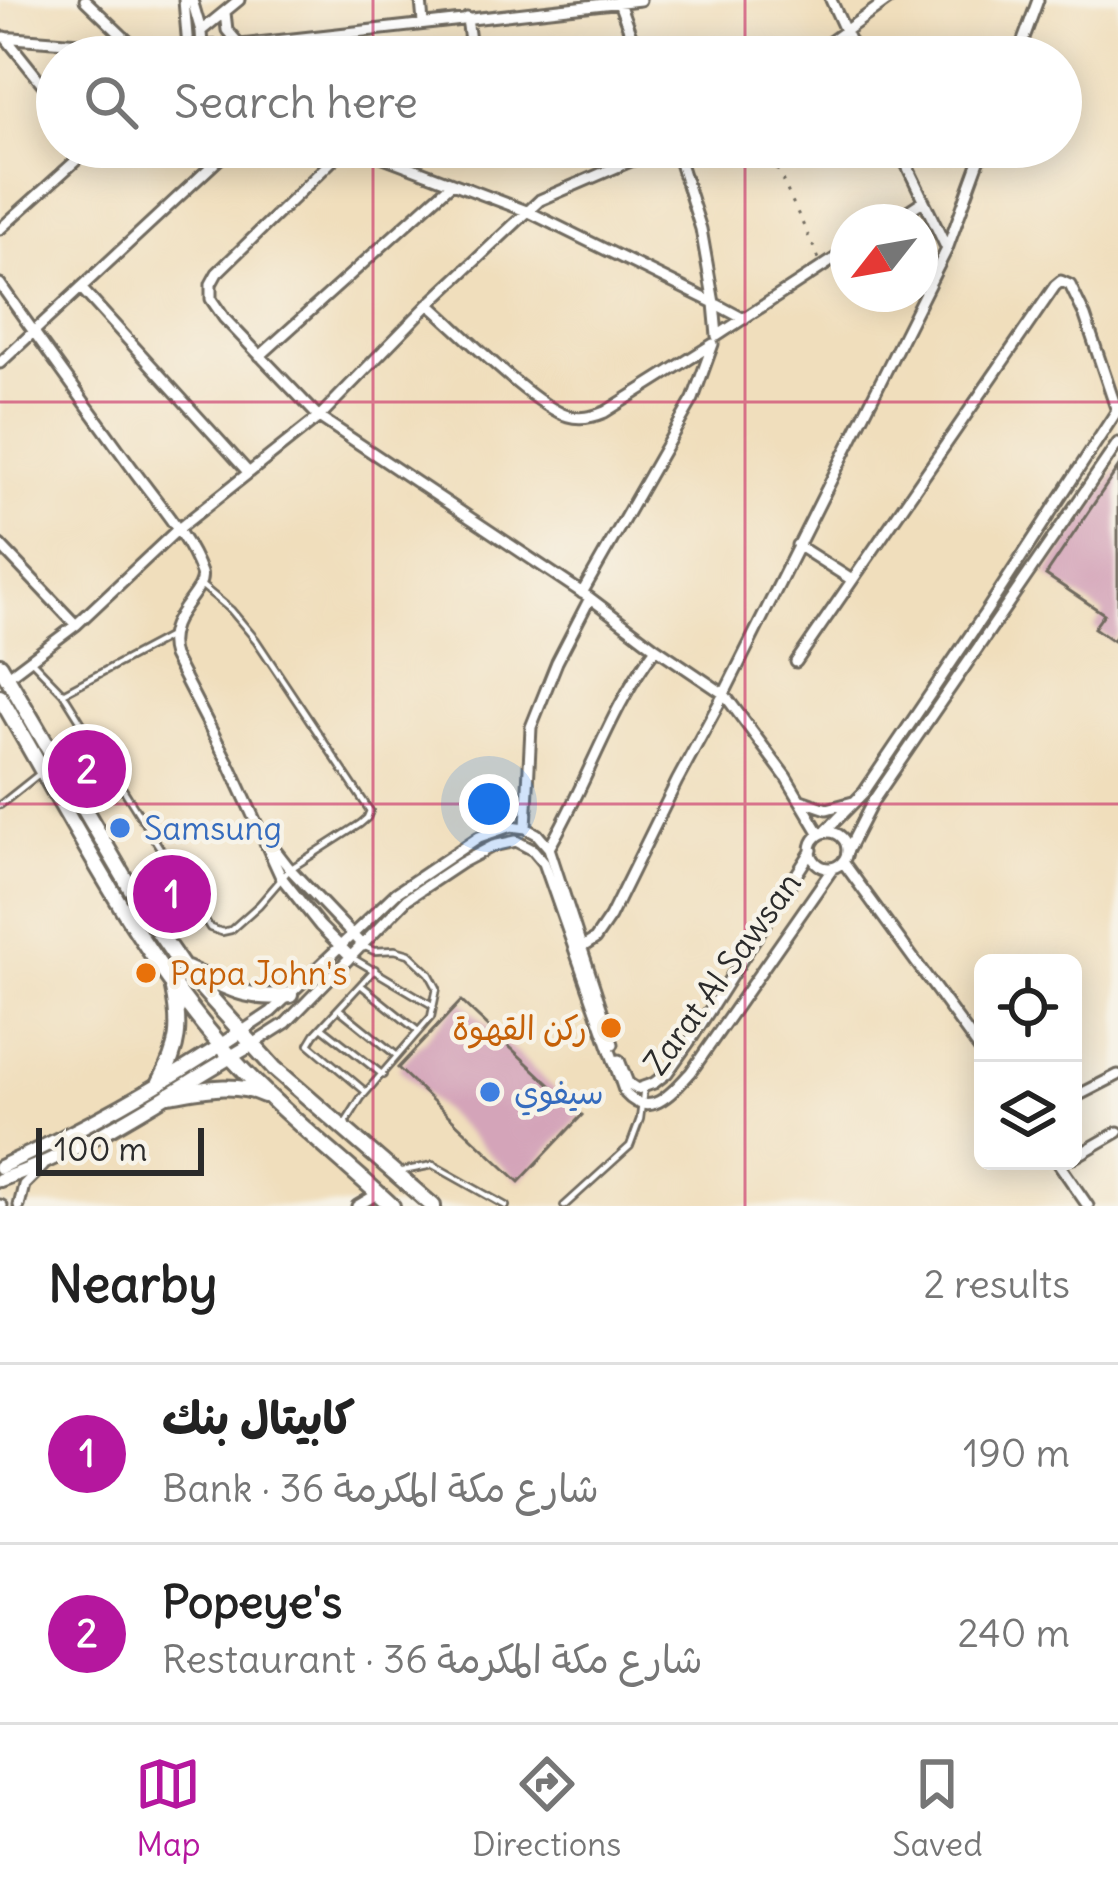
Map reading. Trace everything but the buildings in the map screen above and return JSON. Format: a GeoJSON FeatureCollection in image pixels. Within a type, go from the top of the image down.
{"type":"FeatureCollection","features":[{"type":"Feature","properties":{"kind":"main road"},"geometry":{"type":"LineString","coordinates":[[3,671],[144,911],[182,966],[274,1068],[433,1206]]}},
{"type":"Feature","properties":{"kind":"main road"},"geometry":{"type":"LineString","coordinates":[[0,697],[6,721],[44,771],[172,984],[225,1051],[392,1206]]}},
{"type":"Feature","properties":{"kind":"main road"},"geometry":{"type":"LineString","coordinates":[[182,966],[241,994],[290,995]]}},
{"type":"Feature","properties":{"kind":"main road"},"geometry":{"type":"LineString","coordinates":[[164,1089],[179,1031],[172,984]]}},
{"type":"Feature","properties":{"kind":"main road"},"geometry":{"type":"LineString","coordinates":[[225,1051],[241,1032]]}},
{"type":"Feature","properties":{"kind":"main road"},"geometry":{"type":"LineString","coordinates":[[0,1180],[96,1139],[225,1051],[253,1044]]}},
{"type":"Feature","properties":{"kind":"main road"},"geometry":{"type":"LineString","coordinates":[[0,1167],[164,1089],[238,1088],[257,1091],[283,1107]]}},
{"type":"Feature","properties":{"kind":"street"},"geometry":{"type":"LineString","coordinates":[[85,0],[123,36]]}},
{"type":"Feature","properties":{"kind":"street"},"geometry":{"type":"LineString","coordinates":[[188,0],[201,36]]}},
{"type":"Feature","properties":{"kind":"street"},"geometry":{"type":"LineString","coordinates":[[188,0],[189,36]]}},
{"type":"Feature","properties":{"kind":"street"},"geometry":{"type":"LineString","coordinates":[[201,31],[239,0]]}},
{"type":"Feature","properties":{"kind":"street"},"geometry":{"type":"LineString","coordinates":[[421,0],[423,23]]}},
{"type":"Feature","properties":{"kind":"street"},"geometry":{"type":"LineString","coordinates":[[315,36],[640,0]]}},
{"type":"Feature","properties":{"kind":"street"},"geometry":{"type":"LineString","coordinates":[[831,0],[846,36]]}},
{"type":"Feature","properties":{"kind":"street"},"geometry":{"type":"LineString","coordinates":[[840,36],[888,0]]}},
{"type":"Feature","properties":{"kind":"street"},"geometry":{"type":"LineString","coordinates":[[1025,36],[1038,0]]}},
{"type":"Feature","properties":{"kind":"street"},"geometry":{"type":"LineString","coordinates":[[618,1],[631,36]]}},
{"type":"Feature","properties":{"kind":"street"},"geometry":{"type":"LineString","coordinates":[[225,12],[232,36]]}},
{"type":"Feature","properties":{"kind":"street"},"geometry":{"type":"LineString","coordinates":[[467,18],[469,36]]}},
{"type":"Feature","properties":{"kind":"street"},"geometry":{"type":"LineString","coordinates":[[2,37],[36,40]]}},
{"type":"Feature","properties":{"kind":"street"},"geometry":{"type":"LineString","coordinates":[[2,37],[36,77]]}},
{"type":"Feature","properties":{"kind":"street"},"geometry":{"type":"LineString","coordinates":[[0,229],[68,168]]}},
{"type":"Feature","properties":{"kind":"street"},"geometry":{"type":"LineString","coordinates":[[0,364],[210,168]]}},
{"type":"Feature","properties":{"kind":"street"},"geometry":{"type":"LineString","coordinates":[[324,168],[217,273],[211,299],[224,318],[319,417],[724,694],[823,833]]}},
{"type":"Feature","properties":{"kind":"street"},"geometry":{"type":"LineString","coordinates":[[410,168],[529,212],[744,319]]}},
{"type":"Feature","properties":{"kind":"street"},"geometry":{"type":"LineString","coordinates":[[3,671],[76,625],[177,530],[319,417],[428,304],[540,200],[613,168]]}},
{"type":"Feature","properties":{"kind":"street"},"geometry":{"type":"LineString","coordinates":[[526,828],[531,727],[586,596],[693,399],[715,340],[714,303],[701,229],[682,168]]}},
{"type":"Feature","properties":{"kind":"street"},"geometry":{"type":"LineString","coordinates":[[907,168],[947,249]]}},
{"type":"Feature","properties":{"kind":"street"},"geometry":{"type":"LineString","coordinates":[[578,949],[595,939],[610,917],[724,694],[947,249],[976,168]]}},
{"type":"Feature","properties":{"kind":"street"},"geometry":{"type":"LineString","coordinates":[[260,356],[451,184]]}},
{"type":"Feature","properties":{"kind":"street"},"geometry":{"type":"LineString","coordinates":[[917,204],[922,201]]}},
{"type":"Feature","properties":{"kind":"street"},"geometry":{"type":"LineString","coordinates":[[428,304],[537,398],[563,415],[591,418],[830,262]]}},
{"type":"Feature","properties":{"kind":"street"},"geometry":{"type":"LineString","coordinates":[[796,662],[1055,286],[1061,281],[1070,285],[1117,410],[858,799],[812,844],[820,866],[841,860]]}},
{"type":"Feature","properties":{"kind":"street"},"geometry":{"type":"LineString","coordinates":[[0,284],[177,530],[202,574],[201,585],[170,636],[173,656],[285,873],[351,957]]}},
{"type":"Feature","properties":{"kind":"street"},"geometry":{"type":"LineString","coordinates":[[82,289],[248,472]]}},
{"type":"Feature","properties":{"kind":"street","name":"Zarat Al Sawsan"},"geometry":{"type":"LineString","coordinates":[[253,1044],[286,1023],[407,899],[460,863],[501,843],[516,841],[544,863],[625,1093],[643,1104],[668,1096],[692,1072],[841,860],[874,801],[1118,442]]}},
{"type":"Feature","properties":{"kind":"street"},"geometry":{"type":"LineString","coordinates":[[0,545],[76,625]]}},
{"type":"Feature","properties":{"kind":"street"},"geometry":{"type":"LineString","coordinates":[[797,545],[852,580]]}},
{"type":"Feature","properties":{"kind":"street"},"geometry":{"type":"LineString","coordinates":[[549,848],[625,694],[656,648]]}},
{"type":"Feature","properties":{"kind":"street"},"geometry":{"type":"LineString","coordinates":[[798,798],[827,809],[858,799]]}},
{"type":"Feature","properties":{"kind":"street"},"geometry":{"type":"LineString","coordinates":[[241,1032],[290,995],[396,893],[494,830],[526,828],[549,848],[578,949],[628,1083],[637,1089],[644,1087],[667,1073],[692,1038],[812,850]]}},
{"type":"Feature","properties":{"kind":"street"},"geometry":{"type":"LineString","coordinates":[[823,833],[843,838],[841,860],[974,1042]]}},
{"type":"Feature","properties":{"kind":"street"},"geometry":{"type":"LineString","coordinates":[[285,873],[363,946]]}},
{"type":"Feature","properties":{"kind":"street"},"geometry":{"type":"LineString","coordinates":[[1082,1093],[1118,1075]]}},
{"type":"Feature","properties":{"kind":"street"},"geometry":{"type":"LineString","coordinates":[[1082,1151],[1118,1132]]}},
{"type":"Feature","properties":{"kind":"street"},"geometry":{"type":"LineString","coordinates":[[19,1206],[24,1185],[44,1165]]}},
{"type":"Feature","properties":{"kind":"street"},"geometry":{"type":"LineString","coordinates":[[1069,1170],[1088,1206]]}},
{"type":"Feature","properties":{"kind":"street"},"geometry":{"type":"LineString","coordinates":[[357,1206],[379,1193]]}},
{"type":"Feature","properties":{"kind":"lane"},"geometry":{"type":"LineString","coordinates":[[29,658],[63,693],[210,928],[231,930],[285,873],[360,824],[370,811],[256,640],[201,585]]}},
{"type":"Feature","properties":{"kind":"lane"},"geometry":{"type":"LineString","coordinates":[[63,693],[170,636]]}},
{"type":"Feature","properties":{"kind":"lane"},"geometry":{"type":"LineString","coordinates":[[0,805],[44,771]]}},
{"type":"Feature","properties":{"kind":"lane"},"geometry":{"type":"LineString","coordinates":[[342,1126],[431,1017],[436,988],[409,954],[363,946]]}},
{"type":"Feature","properties":{"kind":"lane"},"geometry":{"type":"LineString","coordinates":[[351,957],[432,1005]]}},
{"type":"Feature","properties":{"kind":"lane"},"geometry":{"type":"LineString","coordinates":[[366,1092],[312,1049],[310,1042],[375,969]]}},
{"type":"Feature","properties":{"kind":"lane"},"geometry":{"type":"LineString","coordinates":[[362,986],[418,1031]]}},
{"type":"Feature","properties":{"kind":"lane"},"geometry":{"type":"LineString","coordinates":[[340,1010],[397,1056]]}},
{"type":"Feature","properties":{"kind":"lane"},"geometry":{"type":"LineString","coordinates":[[322,1028],[383,1075]]}},
{"type":"Feature","properties":{"kind":"lane"},"geometry":{"type":"LineString","coordinates":[[564,1206],[630,1146],[644,1087]]}},
{"type":"Feature","properties":{"kind":"lane"},"geometry":{"type":"LineString","coordinates":[[395,1173],[433,1165],[506,1206]]}},
{"type":"Feature","properties":{"kind":"path"},"geometry":{"type":"LineString","coordinates":[[776,168],[823,267]]}},
{"type":"Feature","properties":{"kind":"place","name":"Popeye's"},"geometry":{"type":"Point","coordinates":[87,769]}},
{"type":"Feature","properties":{"kind":"place","name":"Samsung"},"geometry":{"type":"Point","coordinates":[120,828]}},
{"type":"Feature","properties":{"kind":"place","name":"كابيتال بنك"},"geometry":{"type":"Point","coordinates":[172,894]}},
{"type":"Feature","properties":{"kind":"place","name":"Papa John's"},"geometry":{"type":"Point","coordinates":[146,973]}},
{"type":"Feature","properties":{"kind":"place","name":"ركن القهوة"},"geometry":{"type":"Point","coordinates":[611,1028]}},
{"type":"Feature","properties":{"kind":"place","name":"سيفوي"},"geometry":{"type":"Point","coordinates":[490,1092]}}]}
